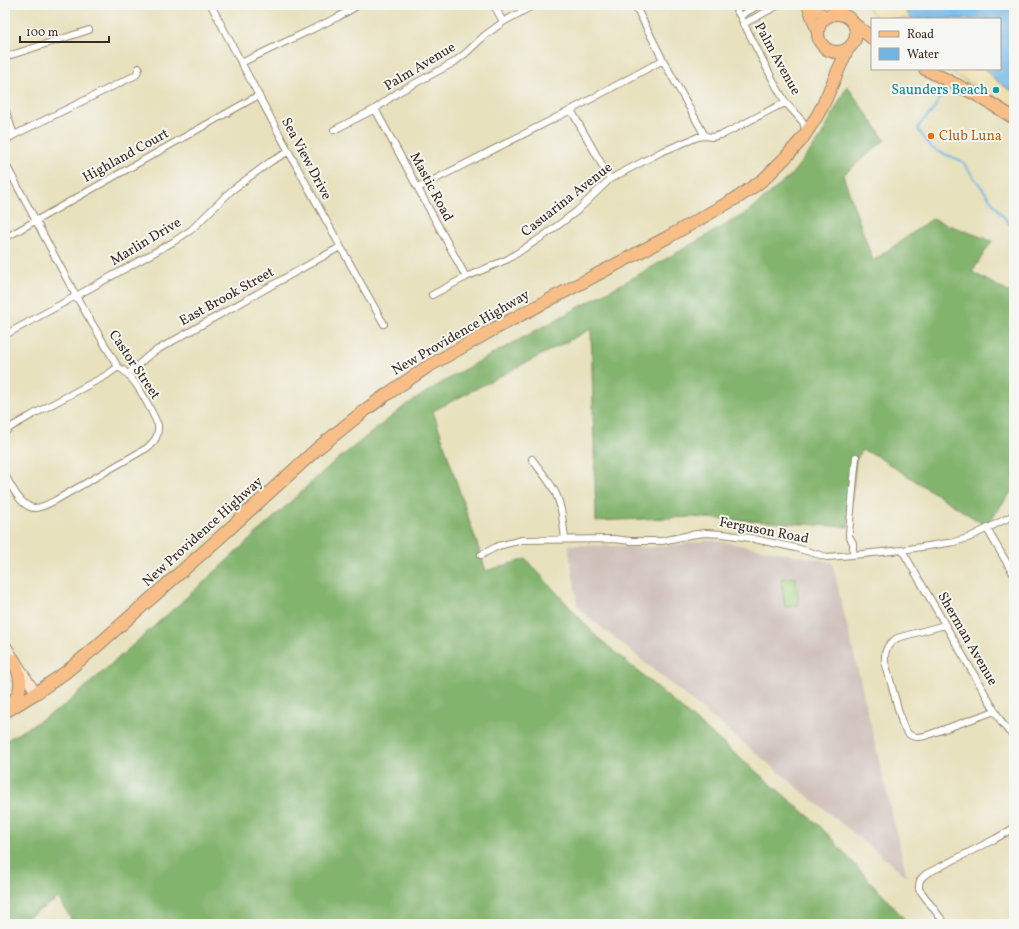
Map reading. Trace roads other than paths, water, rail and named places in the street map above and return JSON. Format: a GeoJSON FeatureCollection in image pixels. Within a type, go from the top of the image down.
{"type":"FeatureCollection","features":[{"type":"Feature","properties":{"kind":"highway"},"geometry":{"type":"LineString","coordinates":[[871,37],[849,18],[843,15],[836,14],[827,16],[819,26],[818,35],[821,43],[824,47],[831,51],[842,51],[857,43],[871,45]]}},
{"type":"Feature","properties":{"kind":"highway"},"geometry":{"type":"LineString","coordinates":[[850,47],[856,34],[853,23]]}},
{"type":"Feature","properties":{"kind":"highway","name":"New Providence Highway"},"geometry":{"type":"LineString","coordinates":[[5,712],[66,672],[216,541],[318,448],[364,411],[404,382],[496,328],[668,237],[740,196],[764,179],[786,157],[807,125],[824,105],[850,47]]}},
{"type":"Feature","properties":{"kind":"highway","name":"New Providence Highway"},"geometry":{"type":"LineString","coordinates":[[829,92],[835,63],[831,51]]}},
{"type":"Feature","properties":{"kind":"highway"},"geometry":{"type":"LineString","coordinates":[[927,70],[977,95],[1014,118]]}},
{"type":"Feature","properties":{"kind":"highway"},"geometry":{"type":"LineString","coordinates":[[5,712],[18,694],[20,683],[14,660]]}},
{"type":"Feature","properties":{"kind":"main road"},"geometry":{"type":"LineString","coordinates":[[807,5],[818,35]]}},
{"type":"Feature","properties":{"kind":"main road"},"geometry":{"type":"LineString","coordinates":[[811,5],[817,11],[827,16]]}},
{"type":"Feature","properties":{"kind":"street","name":"Sea View Drive"},"geometry":{"type":"LineString","coordinates":[[211,5],[288,152],[384,324]]}},
{"type":"Feature","properties":{"kind":"street"},"geometry":{"type":"LineString","coordinates":[[241,63],[338,17],[359,5]]}},
{"type":"Feature","properties":{"kind":"street"},"geometry":{"type":"LineString","coordinates":[[494,5],[503,22]]}},
{"type":"Feature","properties":{"kind":"street","name":"Palm Avenue"},"geometry":{"type":"LineString","coordinates":[[334,130],[375,109],[397,93],[453,63],[484,36],[503,22],[534,5]]}},
{"type":"Feature","properties":{"kind":"street"},"geometry":{"type":"LineString","coordinates":[[635,5],[663,60],[705,136]]}},
{"type":"Feature","properties":{"kind":"street","name":"Palm Avenue"},"geometry":{"type":"LineString","coordinates":[[733,5],[786,103],[807,125]]}},
{"type":"Feature","properties":{"kind":"street"},"geometry":{"type":"LineString","coordinates":[[740,16],[759,5]]}},
{"type":"Feature","properties":{"kind":"street"},"geometry":{"type":"LineString","coordinates":[[744,24],[779,5]]}},
{"type":"Feature","properties":{"kind":"street"},"geometry":{"type":"LineString","coordinates":[[5,57],[89,30]]}},
{"type":"Feature","properties":{"kind":"street"},"geometry":{"type":"LineString","coordinates":[[418,188],[571,110],[663,60]]}},
{"type":"Feature","properties":{"kind":"street"},"geometry":{"type":"LineString","coordinates":[[5,141],[14,135],[136,75],[139,68]]}},
{"type":"Feature","properties":{"kind":"street","name":"Highland Court"},"geometry":{"type":"LineString","coordinates":[[5,238],[259,96]]}},
{"type":"Feature","properties":{"kind":"street","name":"Casuarina Avenue"},"geometry":{"type":"LineString","coordinates":[[432,295],[466,277],[508,259],[545,235],[577,211],[610,179],[661,152],[705,136],[712,137],[724,134],[786,103]]}},
{"type":"Feature","properties":{"kind":"street"},"geometry":{"type":"LineString","coordinates":[[5,109],[14,135]]}},
{"type":"Feature","properties":{"kind":"street","name":"Mastic Road"},"geometry":{"type":"LineString","coordinates":[[375,109],[466,277]]}},
{"type":"Feature","properties":{"kind":"street"},"geometry":{"type":"LineString","coordinates":[[571,110],[610,179]]}},
{"type":"Feature","properties":{"kind":"street","name":"Marlin Drive"},"geometry":{"type":"LineString","coordinates":[[5,334],[173,242],[190,230],[232,190],[270,162],[288,152]]}},
{"type":"Feature","properties":{"kind":"street","name":"Castor Street"},"geometry":{"type":"LineString","coordinates":[[5,163],[76,296],[118,367],[128,374],[140,391],[158,425],[159,430],[157,437],[147,448],[56,500],[35,508],[29,507],[24,503],[17,495],[5,475]]}},
{"type":"Feature","properties":{"kind":"street","name":"East Brook Street"},"geometry":{"type":"LineString","coordinates":[[128,374],[157,350],[340,247]]}},
{"type":"Feature","properties":{"kind":"street"},"geometry":{"type":"LineString","coordinates":[[5,432],[11,427],[96,381],[118,367]]}},
{"type":"Feature","properties":{"kind":"street"},"geometry":{"type":"LineString","coordinates":[[853,555],[853,543],[849,533],[856,457]]}},
{"type":"Feature","properties":{"kind":"street"},"geometry":{"type":"LineString","coordinates":[[532,459],[558,497],[565,539]]}},
{"type":"Feature","properties":{"kind":"street","name":"Ferguson Road"},"geometry":{"type":"LineString","coordinates":[[481,555],[498,546],[522,540],[614,538],[631,541],[662,541],[705,533],[750,538],[796,548],[827,557],[902,550],[954,542],[968,538],[1014,515]]}},
{"type":"Feature","properties":{"kind":"street"},"geometry":{"type":"LineString","coordinates":[[987,529],[1014,575]]}},
{"type":"Feature","properties":{"kind":"street","name":"Sherman Avenue"},"geometry":{"type":"LineString","coordinates":[[902,550],[1002,723],[1014,736]]}},
{"type":"Feature","properties":{"kind":"street"},"geometry":{"type":"LineString","coordinates":[[945,624],[897,638],[886,648],[885,662],[904,729],[913,737],[925,736],[995,711]]}},
{"type":"Feature","properties":{"kind":"street"},"geometry":{"type":"LineString","coordinates":[[5,644],[36,693]]}},
{"type":"Feature","properties":{"kind":"street"},"geometry":{"type":"LineString","coordinates":[[945,924],[919,889],[920,879],[926,874],[1014,828]]}},
{"type":"Feature","properties":{"kind":"water"},"geometry":{"type":"Polygon","coordinates":[[[900,5],[1014,5],[1014,92],[998,82],[987,70],[1001,70],[1001,18],[911,18],[900,5]]]}},
{"type":"Feature","properties":{"kind":"waterway"},"geometry":{"type":"LineString","coordinates":[[943,89],[935,107],[919,126],[919,131],[931,147],[962,161],[1014,229]]}},
{"type":"Feature","properties":{"kind":"place","name":"Saunders Beach"},"geometry":{"type":"Point","coordinates":[996,90]}},
{"type":"Feature","properties":{"kind":"place","name":"Club Luna"},"geometry":{"type":"Point","coordinates":[931,136]}}]}
